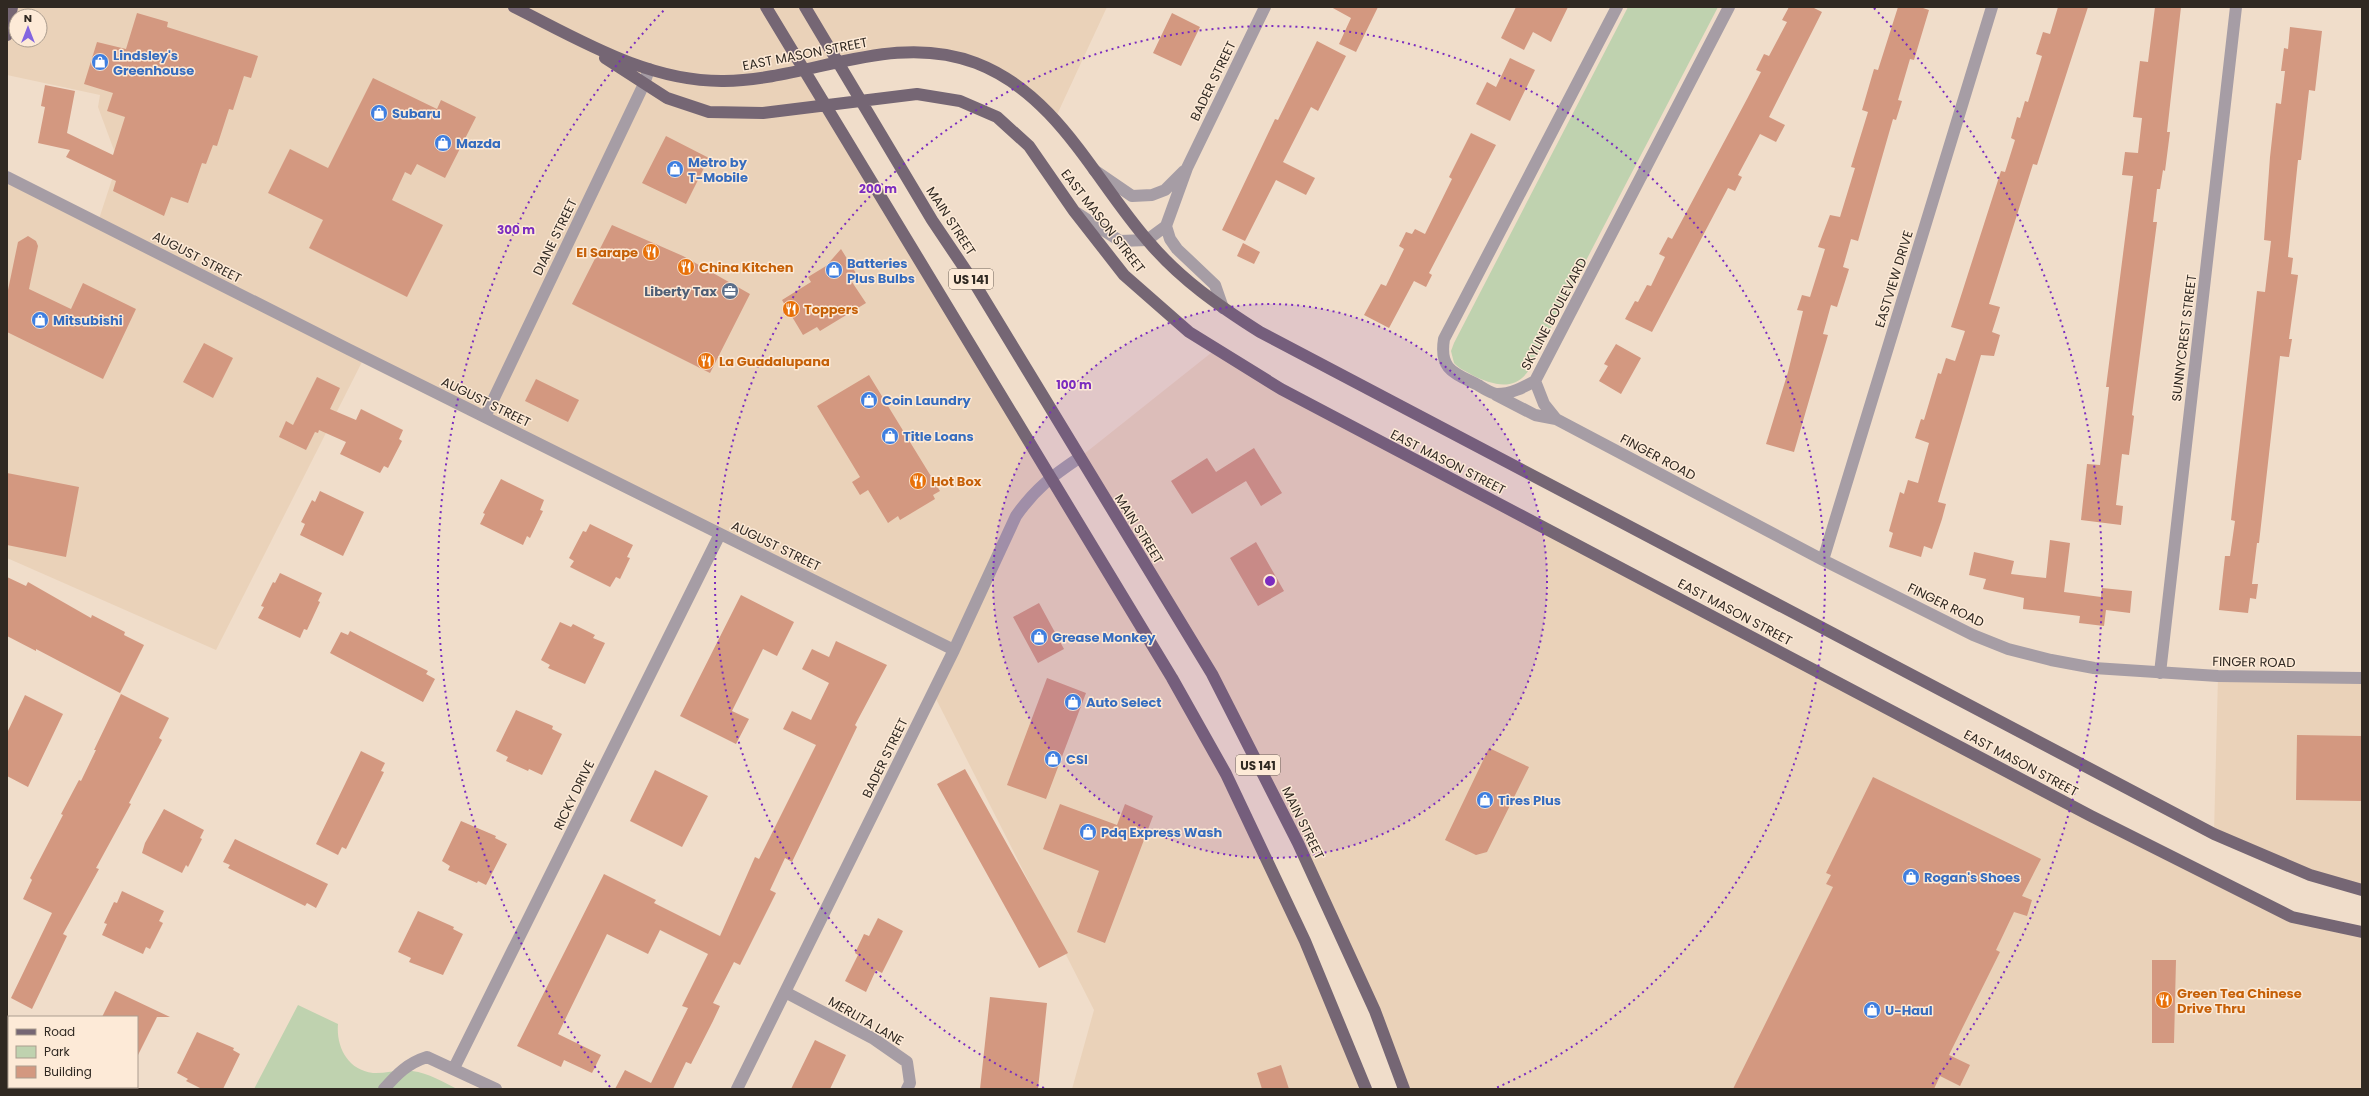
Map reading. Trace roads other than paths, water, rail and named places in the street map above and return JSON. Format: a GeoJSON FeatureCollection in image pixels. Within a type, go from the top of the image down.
{"type":"FeatureCollection","features":[{"type":"Feature","properties":{"kind":"main road"},"geometry":{"type":"LineString","coordinates":[[7,35],[12,7]]}},
{"type":"Feature","properties":{"kind":"main road","name":"EAST MASON STREET"},"geometry":{"type":"LineString","coordinates":[[514,7],[617,58],[649,69],[704,81],[760,79],[836,62],[890,53],[918,52],[960,58],[986,67],[1024,89],[1045,108],[1147,240],[1179,275],[1223,308],[1260,332],[2214,834],[2310,875],[2362,890]]}},
{"type":"Feature","properties":{"kind":"main road","name":"US 141"},"geometry":{"type":"LineString","coordinates":[[766,7],[1049,478],[1172,678],[1226,774],[1305,941],[1366,1089]]}},
{"type":"Feature","properties":{"kind":"main road","name":"MAIN STREET"},"geometry":{"type":"LineString","coordinates":[[805,7],[836,62],[932,220],[975,284],[1223,697],[1298,843],[1351,956],[1375,1011],[1404,1089]]}},
{"type":"Feature","properties":{"kind":"main road","name":"EAST MASON STREET"},"geometry":{"type":"LineString","coordinates":[[572,36],[667,98],[709,112],[762,113],[918,94],[960,101],[997,117],[1029,146],[1074,211],[1124,275],[1189,332],[1281,389],[2091,816],[2292,917],[2362,932]]}},
{"type":"Feature","properties":{"kind":"street","name":"BADER STREET"},"geometry":{"type":"LineString","coordinates":[[1166,226],[1187,168],[1265,7]]}},
{"type":"Feature","properties":{"kind":"street"},"geometry":{"type":"LineString","coordinates":[[1556,419],[1535,415],[1450,371],[1444,362],[1442,351],[1444,339],[1618,7]]}},
{"type":"Feature","properties":{"kind":"street","name":"SKYLINE BOULEVARD"},"geometry":{"type":"LineString","coordinates":[[1496,395],[1517,391],[1535,381],[1729,7]]}},
{"type":"Feature","properties":{"kind":"street","name":"EASTVIEW DRIVE"},"geometry":{"type":"LineString","coordinates":[[1823,560],[1992,7]]}},
{"type":"Feature","properties":{"kind":"street","name":"SUNNYCREST STREET"},"geometry":{"type":"LineString","coordinates":[[2160,673],[2236,7]]}},
{"type":"Feature","properties":{"kind":"street","name":"DIANE STREET"},"geometry":{"type":"LineString","coordinates":[[485,417],[644,84],[649,69]]}},
{"type":"Feature","properties":{"kind":"street","name":"BADER STREET"},"geometry":{"type":"LineString","coordinates":[[1091,168],[1132,196],[1152,196],[1165,190],[1187,168]]}},
{"type":"Feature","properties":{"kind":"street","name":"AUGUST STREET"},"geometry":{"type":"LineString","coordinates":[[7,177],[954,650]]}},
{"type":"Feature","properties":{"kind":"street"},"geometry":{"type":"LineString","coordinates":[[1074,211],[1120,241],[1147,240],[1166,226],[1170,239],[1177,249],[1215,285],[1223,308]]}},
{"type":"Feature","properties":{"kind":"street"},"geometry":{"type":"LineString","coordinates":[[1535,381],[1544,404],[1556,419]]}},
{"type":"Feature","properties":{"kind":"street","name":"FINGER ROAD"},"geometry":{"type":"LineString","coordinates":[[1556,419],[1823,560],[1973,635],[2008,649],[2051,660],[2094,668],[2218,676],[2362,678]]}},
{"type":"Feature","properties":{"kind":"street","name":"BADER STREET"},"geometry":{"type":"LineString","coordinates":[[737,1089],[954,650],[1016,516],[1030,496],[1049,478],[1079,458]]}},
{"type":"Feature","properties":{"kind":"street","name":"RICKY DRIVE"},"geometry":{"type":"LineString","coordinates":[[454,1068],[720,534]]}},
{"type":"Feature","properties":{"kind":"street","name":"MERLITA LANE"},"geometry":{"type":"LineString","coordinates":[[785,992],[874,1039],[907,1062],[910,1082],[907,1089]]}},
{"type":"Feature","properties":{"kind":"street"},"geometry":{"type":"LineString","coordinates":[[384,1089],[398,1073],[412,1062],[427,1057],[454,1068],[496,1089]]}},
{"type":"Feature","properties":{"kind":"place","name":"Lindsley's Greenhouse"},"geometry":{"type":"Point","coordinates":[100,62]}},
{"type":"Feature","properties":{"kind":"place","name":"Subaru"},"geometry":{"type":"Point","coordinates":[379,113]}},
{"type":"Feature","properties":{"kind":"place","name":"Mazda"},"geometry":{"type":"Point","coordinates":[443,143]}},
{"type":"Feature","properties":{"kind":"place","name":"Metro by T-Mobile"},"geometry":{"type":"Point","coordinates":[675,169]}},
{"type":"Feature","properties":{"kind":"place","name":"El Sarape"},"geometry":{"type":"Point","coordinates":[651,252]}},
{"type":"Feature","properties":{"kind":"place","name":"China Kitchen"},"geometry":{"type":"Point","coordinates":[686,267]}},
{"type":"Feature","properties":{"kind":"place","name":"Batteries Plus Bulbs"},"geometry":{"type":"Point","coordinates":[834,270]}},
{"type":"Feature","properties":{"kind":"place","name":"Liberty Tax"},"geometry":{"type":"Point","coordinates":[730,291]}},
{"type":"Feature","properties":{"kind":"place","name":"Toppers"},"geometry":{"type":"Point","coordinates":[791,309]}},
{"type":"Feature","properties":{"kind":"place","name":"Mitsubishi"},"geometry":{"type":"Point","coordinates":[40,320]}},
{"type":"Feature","properties":{"kind":"place","name":"La Guadalupana"},"geometry":{"type":"Point","coordinates":[706,361]}},
{"type":"Feature","properties":{"kind":"place","name":"Coin Laundry"},"geometry":{"type":"Point","coordinates":[869,400]}},
{"type":"Feature","properties":{"kind":"place","name":"Title Loans"},"geometry":{"type":"Point","coordinates":[890,436]}},
{"type":"Feature","properties":{"kind":"place","name":"Hot Box"},"geometry":{"type":"Point","coordinates":[918,481]}},
{"type":"Feature","properties":{"kind":"place","name":"Grease Monkey"},"geometry":{"type":"Point","coordinates":[1039,637]}},
{"type":"Feature","properties":{"kind":"place","name":"Auto Select"},"geometry":{"type":"Point","coordinates":[1073,702]}},
{"type":"Feature","properties":{"kind":"place","name":"CSI"},"geometry":{"type":"Point","coordinates":[1053,759]}},
{"type":"Feature","properties":{"kind":"place","name":"Tires Plus"},"geometry":{"type":"Point","coordinates":[1485,800]}},
{"type":"Feature","properties":{"kind":"place","name":"Pdq Express Wash"},"geometry":{"type":"Point","coordinates":[1088,832]}},
{"type":"Feature","properties":{"kind":"place","name":"Rogan's Shoes"},"geometry":{"type":"Point","coordinates":[1911,877]}},
{"type":"Feature","properties":{"kind":"place","name":"Green Tea Chinese Drive Thru"},"geometry":{"type":"Point","coordinates":[2164,1000]}},
{"type":"Feature","properties":{"kind":"place","name":"U-Haul"},"geometry":{"type":"Point","coordinates":[1872,1010]}}]}
